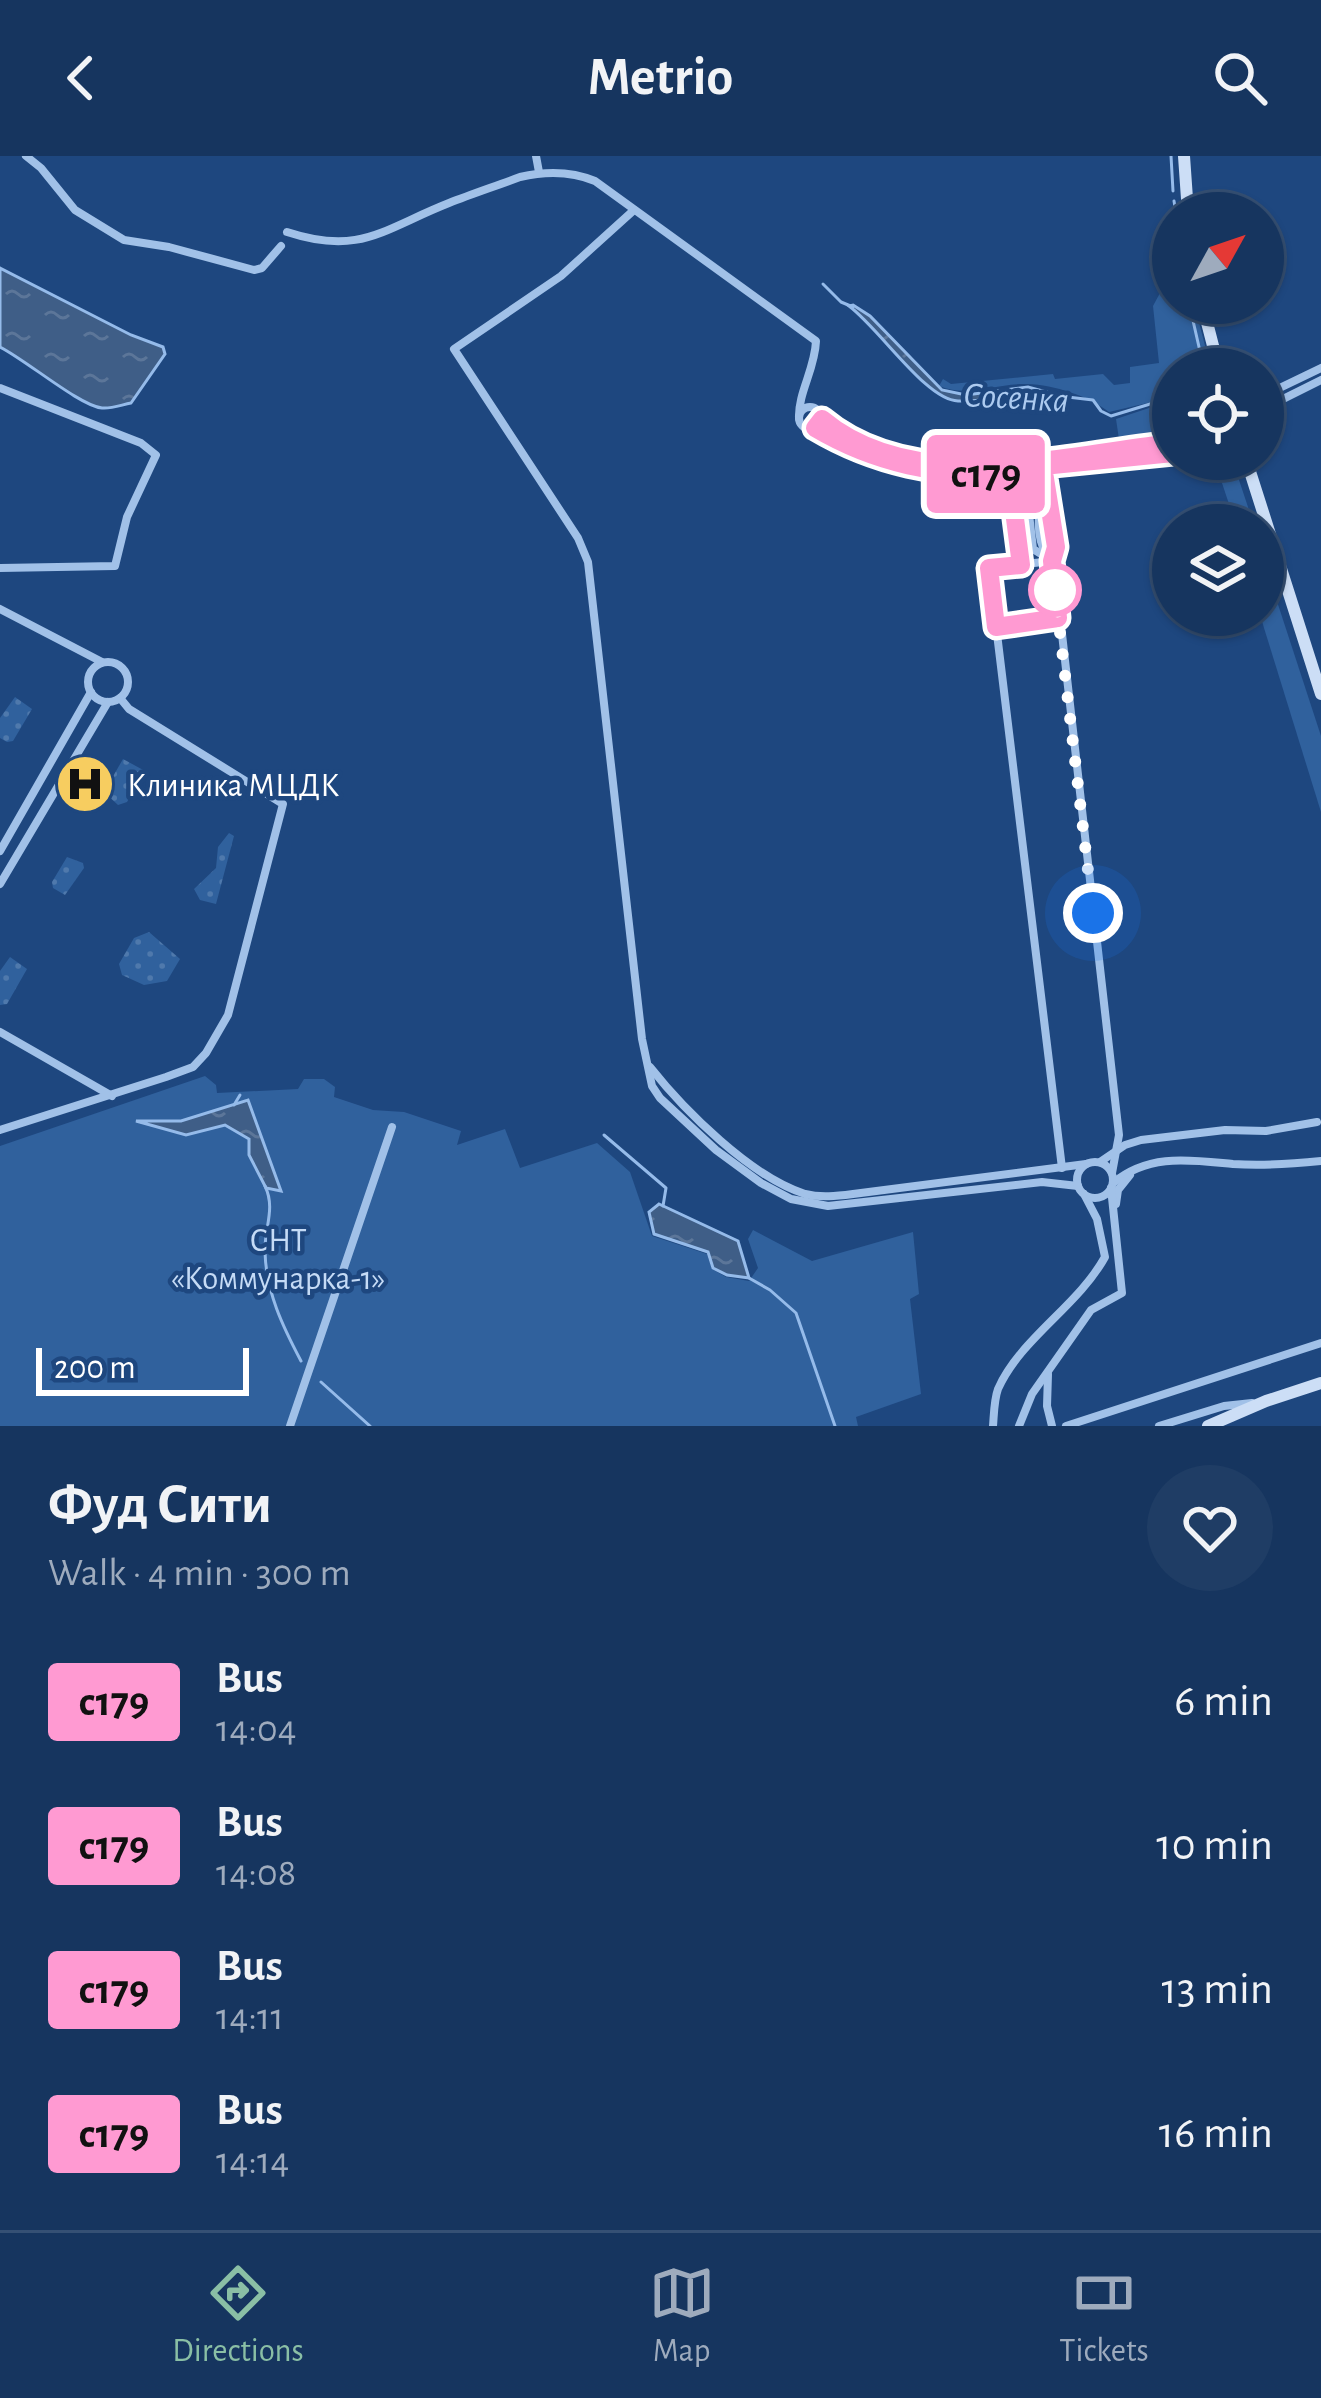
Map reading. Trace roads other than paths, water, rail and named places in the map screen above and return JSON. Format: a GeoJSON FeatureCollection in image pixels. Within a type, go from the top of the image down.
{"type":"FeatureCollection","features":[{"type":"Feature","properties":{"kind":"main road"},"geometry":{"type":"LineString","coordinates":[[1184,156],[1187,192]]}},
{"type":"Feature","properties":{"kind":"main road"},"geometry":{"type":"LineString","coordinates":[[1253,480],[1321,694]]}},
{"type":"Feature","properties":{"kind":"main road"},"geometry":{"type":"LineString","coordinates":[[1208,1426],[1321,1384]]}},
{"type":"Feature","properties":{"kind":"street"},"geometry":{"type":"LineString","coordinates":[[26,156],[75,210],[124,240],[254,270],[262,268],[281,246]]}},
{"type":"Feature","properties":{"kind":"street"},"geometry":{"type":"LineString","coordinates":[[536,156],[539,172]]}},
{"type":"Feature","properties":{"kind":"street"},"geometry":{"type":"LineString","coordinates":[[287,232],[320,243],[347,243],[539,172],[578,174],[596,181],[816,341],[799,418],[804,428],[818,419]]}},
{"type":"Feature","properties":{"kind":"street"},"geometry":{"type":"LineString","coordinates":[[634,210],[561,276],[454,349],[578,538],[588,562],[640,1028],[652,1086],[660,1098],[693,1132],[761,1183],[809,1205],[1042,1183],[1099,1198],[1112,1182],[1145,1163],[1321,1161]]}},
{"type":"Feature","properties":{"kind":"street"},"geometry":{"type":"LineString","coordinates":[[1284,386],[1321,368]]}},
{"type":"Feature","properties":{"kind":"street"},"geometry":{"type":"LineString","coordinates":[[1284,398],[1321,380]]}},
{"type":"Feature","properties":{"kind":"street"},"geometry":{"type":"LineString","coordinates":[[810,381],[818,419],[872,449],[915,461],[954,466],[1152,444]]}},
{"type":"Feature","properties":{"kind":"street"},"geometry":{"type":"LineString","coordinates":[[0,388],[141,443],[156,455],[127,517],[116,566],[0,568]]}},
{"type":"Feature","properties":{"kind":"street"},"geometry":{"type":"LineString","coordinates":[[799,418],[806,407],[870,455],[953,473],[1009,472],[1152,455]]}},
{"type":"Feature","properties":{"kind":"street"},"geometry":{"type":"LineString","coordinates":[[1019,1426],[1033,1394],[1090,1310],[1123,1293],[1112,1182],[1117,1120],[1043,466]]}},
{"type":"Feature","properties":{"kind":"street"},"geometry":{"type":"LineString","coordinates":[[1009,472],[1011,516],[1021,565]]}},
{"type":"Feature","properties":{"kind":"street"},"geometry":{"type":"LineString","coordinates":[[1045,480],[1029,514],[1033,549],[1052,561]]}},
{"type":"Feature","properties":{"kind":"street"},"geometry":{"type":"LineString","coordinates":[[1052,561],[989,568],[1062,1168]]}},
{"type":"Feature","properties":{"kind":"street"},"geometry":{"type":"LineString","coordinates":[[0,609],[102,662],[116,663],[125,673],[127,686],[120,698],[108,702],[0,884]]}},
{"type":"Feature","properties":{"kind":"street"},"geometry":{"type":"LineString","coordinates":[[996,627],[1058,618]]}},
{"type":"Feature","properties":{"kind":"street"},"geometry":{"type":"LineString","coordinates":[[0,851],[91,692],[89,675],[102,662]]}},
{"type":"Feature","properties":{"kind":"street"},"geometry":{"type":"LineString","coordinates":[[91,692],[108,702]]}},
{"type":"Feature","properties":{"kind":"street"},"geometry":{"type":"LineString","coordinates":[[0,1130],[193,1067],[226,1021],[284,811],[276,796],[129,710],[120,698]]}},
{"type":"Feature","properties":{"kind":"street"},"geometry":{"type":"LineString","coordinates":[[0,1033],[112,1096]]}},
{"type":"Feature","properties":{"kind":"street"},"geometry":{"type":"LineString","coordinates":[[650,1065],[671,1094],[730,1148],[803,1193],[838,1196],[1100,1162],[1141,1140],[1226,1130],[1266,1131],[1317,1122]]}},
{"type":"Feature","properties":{"kind":"street"},"geometry":{"type":"LineString","coordinates":[[91,1102],[95,1088]]}},
{"type":"Feature","properties":{"kind":"street"},"geometry":{"type":"LineString","coordinates":[[290,1426],[392,1127]]}},
{"type":"Feature","properties":{"kind":"street"},"geometry":{"type":"LineString","coordinates":[[1100,1162],[1112,1182]]}},
{"type":"Feature","properties":{"kind":"street"},"geometry":{"type":"LineString","coordinates":[[1115,1217],[1118,1190],[1145,1163]]}},
{"type":"Feature","properties":{"kind":"street"},"geometry":{"type":"LineString","coordinates":[[993,1426],[996,1393],[1010,1368],[1090,1284],[1105,1257],[1097,1219],[1077,1175],[1086,1164]]}},
{"type":"Feature","properties":{"kind":"street"},"geometry":{"type":"LineString","coordinates":[[1066,1426],[1321,1342]]}},
{"type":"Feature","properties":{"kind":"street"},"geometry":{"type":"LineString","coordinates":[[1048,1371],[1052,1426]]}},
{"type":"Feature","properties":{"kind":"street"},"geometry":{"type":"LineString","coordinates":[[1159,1426],[1224,1406],[1266,1401]]}},
{"type":"Feature","properties":{"kind":"water"},"geometry":{"type":"Polygon","coordinates":[[[0,268],[163,347],[165,354],[131,403],[105,408],[92,405],[0,347],[0,268]]]}},
{"type":"Feature","properties":{"kind":"water"},"geometry":{"type":"Polygon","coordinates":[[[849,306],[870,316],[942,390],[966,395],[1028,387],[1061,396],[945,398],[918,377],[849,306]]]}},
{"type":"Feature","properties":{"kind":"water"},"geometry":{"type":"Polygon","coordinates":[[[248,1100],[281,1191],[266,1188],[249,1155],[249,1139],[225,1125],[186,1135],[136,1121],[181,1121],[248,1100]]]}},
{"type":"Feature","properties":{"kind":"water"},"geometry":{"type":"Polygon","coordinates":[[[659,1204],[738,1241],[749,1278],[727,1275],[713,1268],[708,1252],[654,1234],[649,1212],[659,1204]]]}},
{"type":"Feature","properties":{"kind":"waterway"},"geometry":{"type":"LineString","coordinates":[[1171,156],[1173,191]]}},
{"type":"Feature","properties":{"kind":"waterway","name":"Сосенка"},"geometry":{"type":"LineString","coordinates":[[823,284],[853,307]]}},
{"type":"Feature","properties":{"kind":"waterway"},"geometry":{"type":"LineString","coordinates":[[1194,324],[1199,348]]}},
{"type":"Feature","properties":{"kind":"waterway","name":"Сосенка"},"geometry":{"type":"LineString","coordinates":[[1059,396],[1093,400],[1111,416],[1152,403]]}},
{"type":"Feature","properties":{"kind":"waterway"},"geometry":{"type":"LineString","coordinates":[[234,1105],[240,1095]]}},
{"type":"Feature","properties":{"kind":"waterway"},"geometry":{"type":"LineString","coordinates":[[604,1135],[666,1188],[663,1206]]}},
{"type":"Feature","properties":{"kind":"waterway"},"geometry":{"type":"LineString","coordinates":[[265,1186],[270,1203],[265,1252],[269,1281],[301,1361]]}},
{"type":"Feature","properties":{"kind":"waterway"},"geometry":{"type":"LineString","coordinates":[[749,1278],[796,1313],[835,1426]]}},
{"type":"Feature","properties":{"kind":"waterway"},"geometry":{"type":"LineString","coordinates":[[321,1382],[370,1426]]}},
{"type":"Feature","properties":{"kind":"place","name":"Клиника МЦДК"},"geometry":{"type":"Point","coordinates":[85,784]}},
{"type":"Feature","properties":{"kind":"park label","name":"СНТ «Коммунарка-1»"},"geometry":{"type":"Point","coordinates":[278,1258]}}]}
